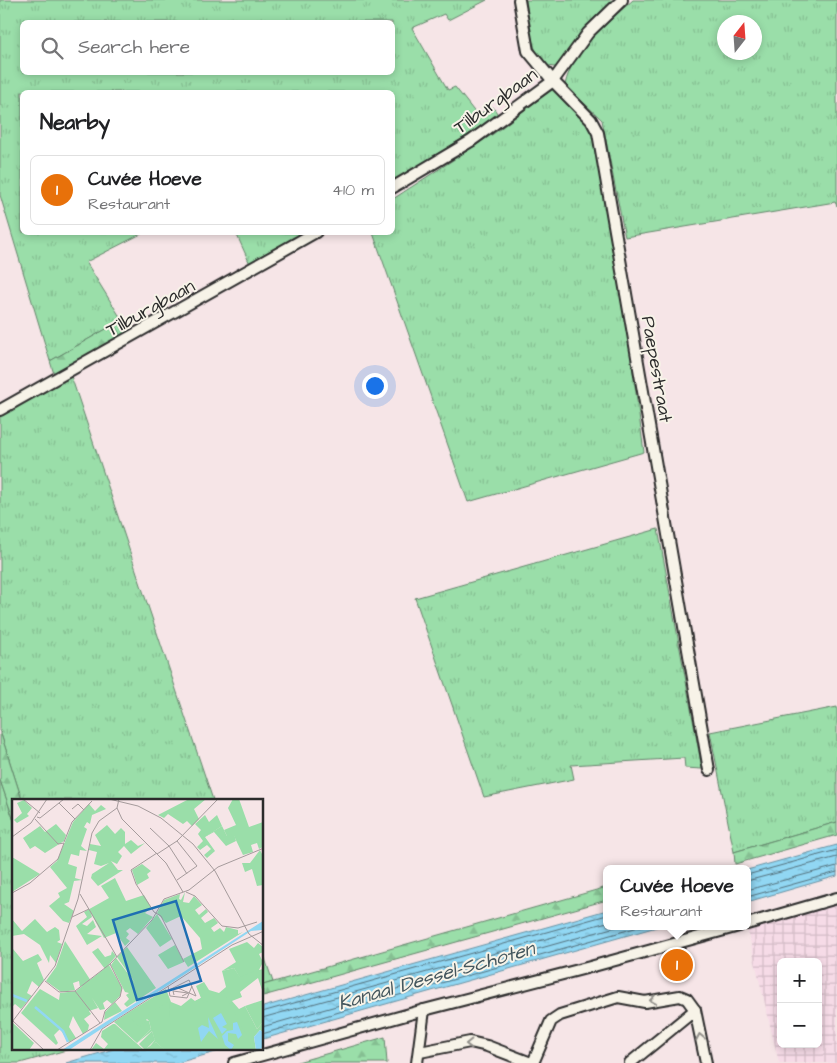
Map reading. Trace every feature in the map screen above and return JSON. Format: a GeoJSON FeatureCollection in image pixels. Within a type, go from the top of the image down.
{"type":"FeatureCollection","features":[{"type":"Feature","properties":{"kind":"street","name":"Paepestraat"},"geometry":{"type":"LineString","coordinates":[[519,0],[528,51],[553,81],[591,120],[598,133],[709,770]]}},
{"type":"Feature","properties":{"kind":"street","name":"Tilburgbaan"},"geometry":{"type":"LineString","coordinates":[[395,186],[471,141],[553,81],[588,33],[622,0]]}},
{"type":"Feature","properties":{"kind":"street","name":"Tilburgbaan"},"geometry":{"type":"LineString","coordinates":[[0,410],[311,235]]}},
{"type":"Feature","properties":{"kind":"street"},"geometry":{"type":"LineString","coordinates":[[751,923],[837,898]]}},
{"type":"Feature","properties":{"kind":"street"},"geometry":{"type":"LineString","coordinates":[[234,1063],[724,930]]}},
{"type":"Feature","properties":{"kind":"street"},"geometry":{"type":"LineString","coordinates":[[420,1052],[470,1042],[487,1046],[532,1063],[551,1022],[560,1015],[618,998],[645,1002],[680,996],[687,999],[695,1010],[706,1063]]}},
{"type":"Feature","properties":{"kind":"street"},"geometry":{"type":"LineString","coordinates":[[417,1063],[420,1052],[424,1010]]}},
{"type":"Feature","properties":{"kind":"street"},"geometry":{"type":"LineString","coordinates":[[630,1063],[695,1010]]}},
{"type":"Feature","properties":{"kind":"shaded area"},"geometry":{"type":"Polygon","coordinates":[[[837,902],[837,1063],[779,1063],[747,930],[751,930],[751,927],[837,902]]]}},
{"type":"Feature","properties":{"kind":"green space"},"geometry":{"type":"Polygon","coordinates":[[[0,0],[487,0],[448,20],[444,14],[412,28],[448,90],[455,87],[477,115],[493,107],[499,116],[395,180],[395,90],[20,90],[20,235],[139,235],[86,262],[122,320],[50,361],[0,195],[0,0]]]}},
{"type":"Feature","properties":{"kind":"green space"},"geometry":{"type":"Polygon","coordinates":[[[526,0],[613,0],[582,30],[558,67],[549,66],[536,52],[530,30],[526,0]]]}},
{"type":"Feature","properties":{"kind":"green space"},"geometry":{"type":"Polygon","coordinates":[[[633,0],[837,0],[837,206],[835,202],[625,237],[602,120],[565,85],[575,60],[602,28],[633,0]]]}},
{"type":"Feature","properties":{"kind":"green space"},"geometry":{"type":"Polygon","coordinates":[[[554,88],[587,121],[595,141],[627,327],[644,452],[468,502],[374,235],[395,235],[395,198],[493,134],[554,88]]]}},
{"type":"Feature","properties":{"kind":"green space"},"geometry":{"type":"Polygon","coordinates":[[[237,235],[300,235],[250,264],[237,235]]]}},
{"type":"Feature","properties":{"kind":"green space"},"geometry":{"type":"Polygon","coordinates":[[[122,320],[129,331],[54,374],[50,361],[122,320]]]}},
{"type":"Feature","properties":{"kind":"green space"},"geometry":{"type":"Polygon","coordinates":[[[71,376],[213,799],[22,799],[0,731],[0,416],[71,376]]]}},
{"type":"Feature","properties":{"kind":"green space"},"geometry":{"type":"Polygon","coordinates":[[[658,529],[702,769],[685,768],[684,758],[571,765],[574,779],[484,797],[415,598],[658,529]]]}},
{"type":"Feature","properties":{"kind":"green space"},"geometry":{"type":"Polygon","coordinates":[[[837,707],[837,822],[734,852],[710,732],[837,707]]]}},
{"type":"Feature","properties":{"kind":"green space"},"geometry":{"type":"Polygon","coordinates":[[[0,731],[22,799],[12,799],[12,815],[0,780],[0,731]]]}},
{"type":"Feature","properties":{"kind":"green space"},"geometry":{"type":"Polygon","coordinates":[[[0,780],[12,815],[12,1050],[66,1050],[20,1063],[0,1063],[0,780]]]}},
{"type":"Feature","properties":{"kind":"green space"},"geometry":{"type":"Polygon","coordinates":[[[837,822],[837,835],[735,864],[734,852],[837,822]]]}},
{"type":"Feature","properties":{"kind":"green space"},"geometry":{"type":"Polygon","coordinates":[[[603,888],[603,901],[264,996],[264,985],[603,888]]]}},
{"type":"Feature","properties":{"kind":"green space"},"geometry":{"type":"Polygon","coordinates":[[[264,956],[273,982],[264,985],[264,956]]]}},
{"type":"Feature","properties":{"kind":"green space"},"geometry":{"type":"Polygon","coordinates":[[[385,1037],[387,1063],[294,1063],[385,1037]]]}},
{"type":"Feature","properties":{"kind":"water"},"geometry":{"type":"Polygon","coordinates":[[[837,845],[837,876],[751,901],[751,869],[837,845]]]}},
{"type":"Feature","properties":{"kind":"water","name":"Kanaal Dessel-Schoten"},"geometry":{"type":"Polygon","coordinates":[[[603,911],[603,930],[646,930],[264,1039],[264,1007],[603,911]]]}},
{"type":"Feature","properties":{"kind":"water"},"geometry":{"type":"Polygon","coordinates":[[[111,1050],[222,1050],[177,1063],[66,1063],[111,1050]]]}},
{"type":"Feature","properties":{"kind":"place","name":"Cuvée Hoeve"},"geometry":{"type":"Point","coordinates":[677,965]}}]}
